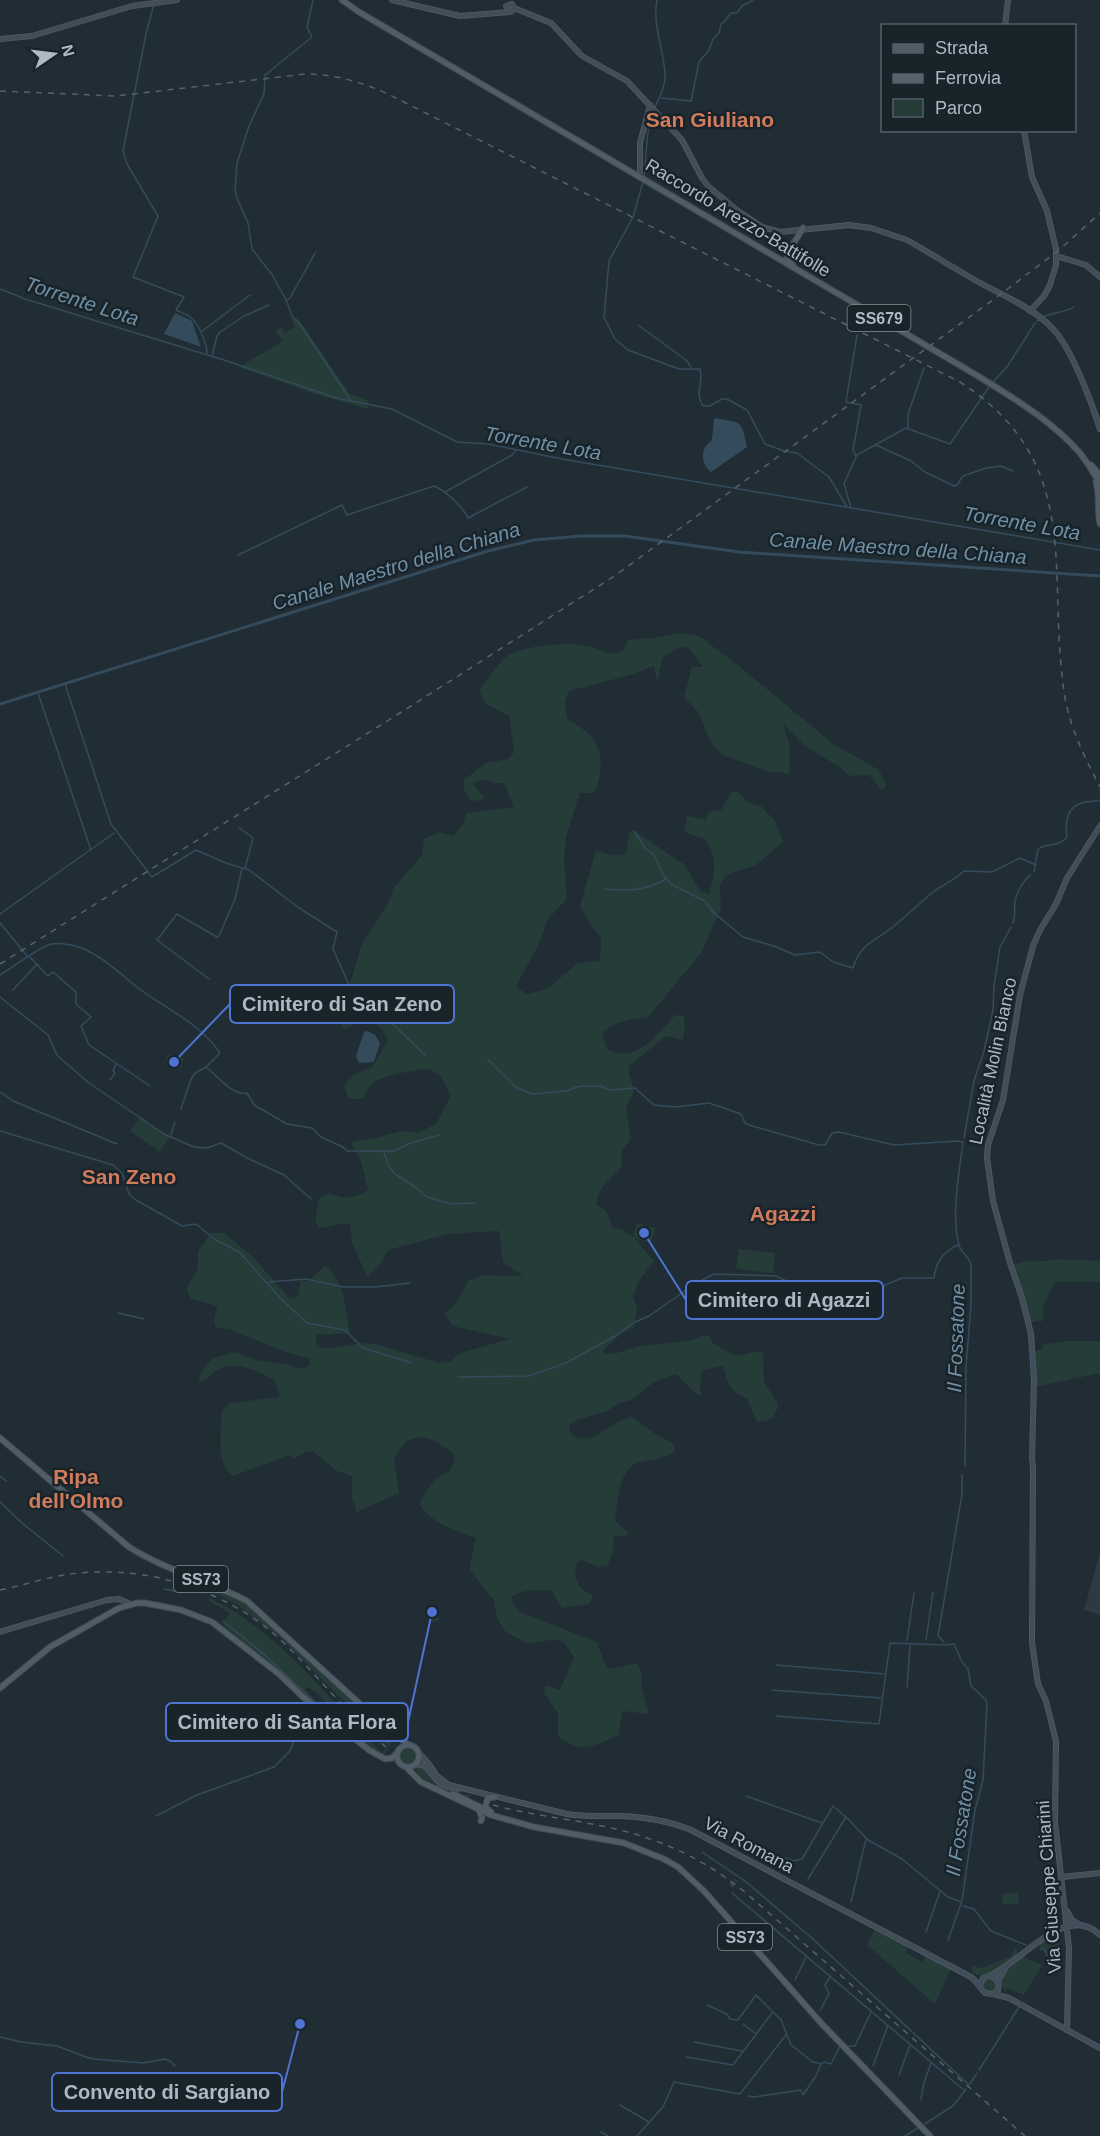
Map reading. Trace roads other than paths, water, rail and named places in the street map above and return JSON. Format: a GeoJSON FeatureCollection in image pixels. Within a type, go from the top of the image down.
{"type":"FeatureCollection","features":[{"type":"Feature","properties":{"kind":"main road"},"geometry":{"type":"LineString","coordinates":[[0,39],[32,36],[132,6],[177,0]]}},
{"type":"Feature","properties":{"kind":"main road","name":"Raccordo Arezzo-Battifolle"},"geometry":{"type":"LineString","coordinates":[[342,0],[628,170],[639,174],[647,182],[1027,407],[1053,427],[1079,452],[1100,483]]}},
{"type":"Feature","properties":{"kind":"main road"},"geometry":{"type":"LineString","coordinates":[[392,0],[460,16],[499,13],[509,8]]}},
{"type":"Feature","properties":{"kind":"main road"},"geometry":{"type":"LineString","coordinates":[[502,0],[509,8],[551,23],[582,56],[621,76],[682,140],[705,183],[738,211],[762,227],[774,231],[849,225],[897,236],[957,268],[1046,322],[1060,337],[1091,401],[1100,429]]}},
{"type":"Feature","properties":{"kind":"main road"},"geometry":{"type":"LineString","coordinates":[[1005,24],[1008,0]]}},
{"type":"Feature","properties":{"kind":"main road"},"geometry":{"type":"LineString","coordinates":[[639,174],[640,143],[653,108]]}},
{"type":"Feature","properties":{"kind":"main road"},"geometry":{"type":"LineString","coordinates":[[1024,132],[1032,177],[1050,219],[1056,256],[1050,285],[1030,311]]}},
{"type":"Feature","properties":{"kind":"main road"},"geometry":{"type":"LineString","coordinates":[[628,170],[640,163]]}},
{"type":"Feature","properties":{"kind":"main road"},"geometry":{"type":"LineString","coordinates":[[801,272],[790,262],[787,254],[803,228]]}},
{"type":"Feature","properties":{"kind":"main road"},"geometry":{"type":"LineString","coordinates":[[1056,256],[1086,266],[1100,276]]}},
{"type":"Feature","properties":{"kind":"main road"},"geometry":{"type":"LineString","coordinates":[[1079,452],[1100,475]]}},
{"type":"Feature","properties":{"kind":"main road"},"geometry":{"type":"LineString","coordinates":[[1093,473],[1099,490],[1100,524]]}},
{"type":"Feature","properties":{"kind":"main road","name":"Località Molin Bianco"},"geometry":{"type":"LineString","coordinates":[[1056,1741],[1046,1701],[1038,1684],[1032,1643],[1034,1380],[1031,1334],[993,1201],[987,1158],[988,1145],[1003,1100],[1020,995],[1033,946],[1067,878],[1100,826]]}},
{"type":"Feature","properties":{"kind":"main road","name":"SS73"},"geometry":{"type":"LineString","coordinates":[[0,1438],[129,1547],[143,1556],[224,1589],[247,1601],[392,1733],[419,1753]]}},
{"type":"Feature","properties":{"kind":"main road"},"geometry":{"type":"LineString","coordinates":[[0,1632],[107,1600],[119,1599],[130,1604]]}},
{"type":"Feature","properties":{"kind":"main road"},"geometry":{"type":"LineString","coordinates":[[0,1688],[50,1647],[119,1608],[130,1604],[145,1603],[182,1610],[212,1622],[279,1674],[334,1726],[375,1757],[385,1761],[396,1761],[399,1764]]}},
{"type":"Feature","properties":{"kind":"main road"},"geometry":{"type":"LineString","coordinates":[[320,1712],[376,1755],[389,1759],[409,1745]]}},
{"type":"Feature","properties":{"kind":"main road","name":"SS73"},"geometry":{"type":"LineString","coordinates":[[392,1733],[399,1744],[399,1764],[406,1767],[421,1782],[478,1810],[510,1822],[624,1843],[678,1867],[704,1891],[822,2025],[930,2136]]}},
{"type":"Feature","properties":{"kind":"main road","name":"Via Giuseppe Chiarini"},"geometry":{"type":"LineString","coordinates":[[1056,1741],[1055,1822],[1067,1926],[1069,2003],[1067,2030]]}},
{"type":"Feature","properties":{"kind":"main road"},"geometry":{"type":"LineString","coordinates":[[406,1767],[416,1764],[419,1753]]}},
{"type":"Feature","properties":{"kind":"main road","name":"Via Romana"},"geometry":{"type":"LineString","coordinates":[[419,1753],[437,1776],[446,1783],[495,1797]]}},
{"type":"Feature","properties":{"kind":"main road","name":"SS73"},"geometry":{"type":"LineString","coordinates":[[416,1764],[414,1771],[418,1778],[510,1822]]}},
{"type":"Feature","properties":{"kind":"main road","name":"Via Romana"},"geometry":{"type":"LineString","coordinates":[[416,1764],[425,1766],[436,1781],[444,1787],[576,1816],[635,1817],[670,1821],[698,1833],[971,1977]]}},
{"type":"Feature","properties":{"kind":"main road"},"geometry":{"type":"LineString","coordinates":[[452,1794],[478,1810],[480,1820],[486,1816],[510,1822]]}},
{"type":"Feature","properties":{"kind":"main road"},"geometry":{"type":"LineString","coordinates":[[492,1813],[486,1809],[484,1804],[488,1798],[495,1797]]}},
{"type":"Feature","properties":{"kind":"main road"},"geometry":{"type":"LineString","coordinates":[[1062,1877],[1100,1873]]}},
{"type":"Feature","properties":{"kind":"main road"},"geometry":{"type":"LineString","coordinates":[[1065,1905],[1072,1920],[1100,1935]]}},
{"type":"Feature","properties":{"kind":"main road"},"geometry":{"type":"LineString","coordinates":[[980,1986],[986,1977],[1008,1965],[1051,1933],[1067,1926],[1081,1925]]}},
{"type":"Feature","properties":{"kind":"main road"},"geometry":{"type":"LineString","coordinates":[[993,1994],[998,1990],[1008,1965]]}},
{"type":"Feature","properties":{"kind":"main road"},"geometry":{"type":"LineString","coordinates":[[971,1977],[994,1977],[1009,1998]]}},
{"type":"Feature","properties":{"kind":"main road"},"geometry":{"type":"LineString","coordinates":[[971,1977],[985,1993],[1009,1998],[1100,2048]]}},
{"type":"Feature","properties":{"kind":"water"},"geometry":{"type":"Polygon","coordinates":[[[175,313],[192,321],[201,347],[164,334],[175,313]]]}},
{"type":"Feature","properties":{"kind":"water"},"geometry":{"type":"Polygon","coordinates":[[[714,418],[739,424],[747,447],[711,472],[703,456],[705,448],[712,440],[714,418]]]}},
{"type":"Feature","properties":{"kind":"water"},"geometry":{"type":"Polygon","coordinates":[[[364,1032],[375,1035],[380,1043],[374,1062],[359,1063],[356,1056],[364,1032]]]}},
{"type":"Feature","properties":{"kind":"waterway"},"geometry":{"type":"LineString","coordinates":[[313,0],[307,27],[312,37],[265,75],[264,94],[249,126],[237,163],[235,190],[248,223],[252,249],[273,276],[293,318],[300,324],[351,401]]}},
{"type":"Feature","properties":{"kind":"waterway"},"geometry":{"type":"LineString","coordinates":[[644,178],[649,125],[665,80],[657,28],[657,0]]}},
{"type":"Feature","properties":{"kind":"waterway"},"geometry":{"type":"LineString","coordinates":[[661,98],[691,101],[699,62],[719,33],[721,24],[731,13],[737,13],[742,6],[753,0]]}},
{"type":"Feature","properties":{"kind":"waterway"},"geometry":{"type":"LineString","coordinates":[[154,4],[123,151],[127,164],[158,216],[133,277],[184,297],[176,310],[190,317],[196,324],[204,339],[207,354]]}},
{"type":"Feature","properties":{"kind":"waterway"},"geometry":{"type":"LineString","coordinates":[[643,182],[633,217],[609,261],[604,317],[615,339],[628,350],[679,369],[700,369],[699,397],[703,406],[710,406],[722,399],[727,399],[747,410],[765,444],[797,453],[829,477],[847,507]]}},
{"type":"Feature","properties":{"kind":"waterway"},"geometry":{"type":"LineString","coordinates":[[287,300],[315,253]]}},
{"type":"Feature","properties":{"kind":"waterway","name":"Torrente Lota"},"geometry":{"type":"LineString","coordinates":[[0,289],[336,398],[392,409],[457,442],[488,444],[562,459],[1100,550]]}},
{"type":"Feature","properties":{"kind":"waterway"},"geometry":{"type":"LineString","coordinates":[[201,332],[250,295]]}},
{"type":"Feature","properties":{"kind":"waterway"},"geometry":{"type":"LineString","coordinates":[[212,356],[219,333],[244,316],[269,305]]}},
{"type":"Feature","properties":{"kind":"waterway"},"geometry":{"type":"LineString","coordinates":[[1043,317],[1074,307]]}},
{"type":"Feature","properties":{"kind":"waterway"},"geometry":{"type":"LineString","coordinates":[[993,382],[1007,367],[1035,323]]}},
{"type":"Feature","properties":{"kind":"waterway"},"geometry":{"type":"LineString","coordinates":[[638,325],[686,360],[691,367]]}},
{"type":"Feature","properties":{"kind":"waterway"},"geometry":{"type":"LineString","coordinates":[[856,456],[853,450],[861,405],[846,402],[857,335]]}},
{"type":"Feature","properties":{"kind":"waterway"},"geometry":{"type":"LineString","coordinates":[[908,428],[908,414],[924,368]]}},
{"type":"Feature","properties":{"kind":"waterway"},"geometry":{"type":"LineString","coordinates":[[851,508],[844,484],[857,455],[906,428],[950,444],[989,387]]}},
{"type":"Feature","properties":{"kind":"waterway"},"geometry":{"type":"LineString","coordinates":[[876,445],[911,461],[925,472],[954,486],[963,476],[986,468],[1001,466],[1013,471]]}},
{"type":"Feature","properties":{"kind":"waterway"},"geometry":{"type":"LineString","coordinates":[[445,492],[512,455],[516,450]]}},
{"type":"Feature","properties":{"kind":"waterway"},"geometry":{"type":"LineString","coordinates":[[238,555],[342,505],[347,515],[434,486],[454,500],[468,518],[527,487]]}},
{"type":"Feature","properties":{"kind":"waterway","name":"Canale Maestro della Chiana"},"geometry":{"type":"LineString","coordinates":[[0,704],[488,551],[534,540],[581,536],[625,536],[739,552],[1100,576]]}},
{"type":"Feature","properties":{"kind":"waterway"},"geometry":{"type":"LineString","coordinates":[[65,684],[111,824],[152,877],[196,850],[249,870],[299,908],[337,932],[333,949],[350,987],[356,994],[361,995],[372,1004],[425,1055]]}},
{"type":"Feature","properties":{"kind":"waterway"},"geometry":{"type":"LineString","coordinates":[[38,693],[91,850]]}},
{"type":"Feature","properties":{"kind":"waterway","name":"Il Fossatone"},"geometry":{"type":"LineString","coordinates":[[1034,872],[1038,849],[1059,843],[1067,837],[1066,826],[1070,811],[1079,804],[1100,800]]}},
{"type":"Feature","properties":{"kind":"waterway"},"geometry":{"type":"LineString","coordinates":[[238,827],[253,838],[245,868]]}},
{"type":"Feature","properties":{"kind":"waterway"},"geometry":{"type":"LineString","coordinates":[[634,831],[645,848],[654,855],[664,876],[671,884],[705,901],[713,912],[743,937],[795,955],[820,952],[833,962],[853,968],[860,953],[869,943],[894,926],[933,892],[964,871],[992,872],[1020,858],[1036,865]]}},
{"type":"Feature","properties":{"kind":"waterway"},"geometry":{"type":"LineString","coordinates":[[0,914],[114,833]]}},
{"type":"Feature","properties":{"kind":"waterway"},"geometry":{"type":"LineString","coordinates":[[209,979],[157,940],[177,914],[217,937],[219,936],[235,899],[242,869]]}},
{"type":"Feature","properties":{"kind":"waterway","name":"Il Fossatone"},"geometry":{"type":"LineString","coordinates":[[1013,923],[1017,895],[1023,883],[1031,875]]}},
{"type":"Feature","properties":{"kind":"waterway"},"geometry":{"type":"LineString","coordinates":[[604,889],[636,889],[651,886],[666,879]]}},
{"type":"Feature","properties":{"kind":"waterway"},"geometry":{"type":"LineString","coordinates":[[0,923],[28,957]]}},
{"type":"Feature","properties":{"kind":"waterway","name":"Il Fossatone"},"geometry":{"type":"LineString","coordinates":[[964,1138],[974,1081],[984,1051],[993,1010],[1000,947],[1011,927]]}},
{"type":"Feature","properties":{"kind":"waterway"},"geometry":{"type":"LineString","coordinates":[[0,975],[51,944],[76,946],[103,960],[138,988],[193,1025],[220,1053],[206,1067],[195,1073],[181,1109]]}},
{"type":"Feature","properties":{"kind":"waterway"},"geometry":{"type":"LineString","coordinates":[[30,957],[48,976],[53,972],[76,992],[76,1004],[91,1017],[81,1026],[89,1045],[150,1086]]}},
{"type":"Feature","properties":{"kind":"waterway"},"geometry":{"type":"LineString","coordinates":[[13,990],[37,964]]}},
{"type":"Feature","properties":{"kind":"waterway"},"geometry":{"type":"LineString","coordinates":[[362,995],[391,992],[432,1004],[449,1005]]}},
{"type":"Feature","properties":{"kind":"waterway"},"geometry":{"type":"LineString","coordinates":[[0,997],[48,1035],[57,1055],[89,1083],[164,1134],[194,1147],[207,1148],[221,1143],[284,1175],[311,1199]]}},
{"type":"Feature","properties":{"kind":"waterway"},"geometry":{"type":"LineString","coordinates":[[488,1060],[516,1087],[532,1094],[566,1091],[586,1086],[600,1086],[610,1090],[635,1088],[654,1105],[676,1107],[709,1103],[741,1114],[745,1123],[749,1125],[819,1145],[825,1145],[832,1133],[839,1132],[894,1145],[963,1142],[956,1194],[956,1221],[959,1245],[971,1265],[971,1305],[966,1367],[965,1466]]}},
{"type":"Feature","properties":{"kind":"waterway"},"geometry":{"type":"LineString","coordinates":[[110,1080],[115,1073],[113,1071],[116,1064]]}},
{"type":"Feature","properties":{"kind":"waterway"},"geometry":{"type":"LineString","coordinates":[[207,1068],[231,1089],[247,1093],[255,1106],[287,1124],[312,1128],[321,1137],[347,1151],[395,1151],[408,1144],[439,1135]]}},
{"type":"Feature","properties":{"kind":"waterway"},"geometry":{"type":"LineString","coordinates":[[0,1092],[13,1101],[117,1144]]}},
{"type":"Feature","properties":{"kind":"waterway"},"geometry":{"type":"LineString","coordinates":[[171,1135],[175,1122]]}},
{"type":"Feature","properties":{"kind":"waterway"},"geometry":{"type":"LineString","coordinates":[[0,1131],[113,1165],[122,1173],[129,1194],[136,1200],[182,1226],[196,1224],[216,1240],[239,1252],[282,1300],[307,1323],[345,1330],[363,1348],[412,1363]]}},
{"type":"Feature","properties":{"kind":"waterway"},"geometry":{"type":"LineString","coordinates":[[384,1153],[395,1174],[427,1197],[452,1204],[474,1203]]}},
{"type":"Feature","properties":{"kind":"waterway"},"geometry":{"type":"LineString","coordinates":[[458,1377],[528,1376],[566,1363],[649,1316],[695,1284],[714,1274],[776,1276],[793,1284],[878,1288],[902,1278],[934,1278],[941,1258],[958,1245]]}},
{"type":"Feature","properties":{"kind":"waterway"},"geometry":{"type":"LineString","coordinates":[[269,1282],[306,1279],[343,1287],[375,1287],[410,1283]]}},
{"type":"Feature","properties":{"kind":"waterway"},"geometry":{"type":"LineString","coordinates":[[118,1313],[144,1319]]}},
{"type":"Feature","properties":{"kind":"waterway","name":"Il Fossatone"},"geometry":{"type":"LineString","coordinates":[[944,1642],[938,1636],[962,1494],[962,1475]]}},
{"type":"Feature","properties":{"kind":"waterway"},"geometry":{"type":"LineString","coordinates":[[0,1476],[6,1481]]}},
{"type":"Feature","properties":{"kind":"waterway"},"geometry":{"type":"LineString","coordinates":[[0,1502],[63,1556]]}},
{"type":"Feature","properties":{"kind":"waterway"},"geometry":{"type":"LineString","coordinates":[[164,1589],[174,1591]]}},
{"type":"Feature","properties":{"kind":"waterway"},"geometry":{"type":"LineString","coordinates":[[926,1640],[933,1592]]}},
{"type":"Feature","properties":{"kind":"waterway"},"geometry":{"type":"LineString","coordinates":[[907,1640],[914,1593]]}},
{"type":"Feature","properties":{"kind":"waterway"},"geometry":{"type":"LineString","coordinates":[[223,1621],[266,1656],[317,1704]]}},
{"type":"Feature","properties":{"kind":"waterway","name":"Il Fossatone"},"geometry":{"type":"LineString","coordinates":[[776,1716],[879,1724],[890,1643],[954,1644],[962,1662],[968,1669],[971,1686],[986,1700],[987,1704],[983,1780],[975,1810],[962,1901],[948,1940]]}},
{"type":"Feature","properties":{"kind":"waterway"},"geometry":{"type":"LineString","coordinates":[[907,1687],[910,1646]]}},
{"type":"Feature","properties":{"kind":"waterway"},"geometry":{"type":"LineString","coordinates":[[776,1665],[886,1674]]}},
{"type":"Feature","properties":{"kind":"waterway"},"geometry":{"type":"LineString","coordinates":[[772,1690],[881,1698]]}},
{"type":"Feature","properties":{"kind":"waterway"},"geometry":{"type":"LineString","coordinates":[[156,1816],[197,1795],[274,1767],[290,1751],[297,1732],[306,1726],[314,1712]]}},
{"type":"Feature","properties":{"kind":"waterway"},"geometry":{"type":"LineString","coordinates":[[746,1796],[822,1823]]}},
{"type":"Feature","properties":{"kind":"waterway"},"geometry":{"type":"LineString","coordinates":[[747,1843],[793,1861],[802,1859],[833,1806],[868,1840],[902,1859],[948,1897],[961,1902]]}},
{"type":"Feature","properties":{"kind":"waterway"},"geometry":{"type":"LineString","coordinates":[[808,1879],[846,1817]]}},
{"type":"Feature","properties":{"kind":"waterway"},"geometry":{"type":"LineString","coordinates":[[851,1902],[866,1839]]}},
{"type":"Feature","properties":{"kind":"waterway"},"geometry":{"type":"LineString","coordinates":[[702,1852],[745,1881],[814,1940],[969,2085],[977,2073]]}},
{"type":"Feature","properties":{"kind":"waterway"},"geometry":{"type":"LineString","coordinates":[[926,1932],[940,1891]]}},
{"type":"Feature","properties":{"kind":"waterway"},"geometry":{"type":"LineString","coordinates":[[732,1893],[965,2091]]}},
{"type":"Feature","properties":{"kind":"waterway"},"geometry":{"type":"LineString","coordinates":[[963,1906],[974,1909],[991,1931],[1026,1945]]}},
{"type":"Feature","properties":{"kind":"waterway"},"geometry":{"type":"LineString","coordinates":[[1040,1948],[1045,1950],[1047,1956]]}},
{"type":"Feature","properties":{"kind":"waterway"},"geometry":{"type":"LineString","coordinates":[[795,1980],[806,1957]]}},
{"type":"Feature","properties":{"kind":"waterway"},"geometry":{"type":"LineString","coordinates":[[820,2011],[829,1994],[825,1985],[830,1977]]}},
{"type":"Feature","properties":{"kind":"waterway"},"geometry":{"type":"LineString","coordinates":[[707,2005],[727,2014],[730,2019],[738,2020],[756,1995],[781,2020],[791,2045],[813,2062],[831,2064],[840,2046]]}},
{"type":"Feature","properties":{"kind":"waterway"},"geometry":{"type":"LineString","coordinates":[[979,2070],[1019,2007]]}},
{"type":"Feature","properties":{"kind":"waterway"},"geometry":{"type":"LineString","coordinates":[[847,2046],[855,2046],[871,2012]]}},
{"type":"Feature","properties":{"kind":"waterway"},"geometry":{"type":"LineString","coordinates":[[686,2057],[733,2065],[772,2013]]}},
{"type":"Feature","properties":{"kind":"waterway"},"geometry":{"type":"LineString","coordinates":[[743,2024],[755,2033]]}},
{"type":"Feature","properties":{"kind":"waterway"},"geometry":{"type":"LineString","coordinates":[[873,2066],[888,2025]]}},
{"type":"Feature","properties":{"kind":"waterway"},"geometry":{"type":"LineString","coordinates":[[637,2136],[663,2107],[674,2082],[740,2094],[786,2035]]}},
{"type":"Feature","properties":{"kind":"waterway"},"geometry":{"type":"LineString","coordinates":[[0,2037],[57,2046],[94,2059],[143,2063],[165,2059],[175,2066]]}},
{"type":"Feature","properties":{"kind":"waterway"},"geometry":{"type":"LineString","coordinates":[[694,2042],[742,2051]]}},
{"type":"Feature","properties":{"kind":"waterway"},"geometry":{"type":"LineString","coordinates":[[899,2075],[910,2045]]}},
{"type":"Feature","properties":{"kind":"waterway"},"geometry":{"type":"LineString","coordinates":[[921,2100],[931,2063]]}},
{"type":"Feature","properties":{"kind":"waterway"},"geometry":{"type":"LineString","coordinates":[[748,2096],[801,2090],[803,2095],[821,2064]]}},
{"type":"Feature","properties":{"kind":"waterway"},"geometry":{"type":"LineString","coordinates":[[925,2124],[954,2105],[966,2089]]}},
{"type":"Feature","properties":{"kind":"waterway"},"geometry":{"type":"LineString","coordinates":[[620,2105],[649,2122]]}},
{"type":"Feature","properties":{"kind":"waterway"},"geometry":{"type":"LineString","coordinates":[[905,2136],[918,2128],[922,2131]]}},
{"type":"Feature","properties":{"kind":"waterway"},"geometry":{"type":"LineString","coordinates":[[601,2132],[608,2136]]}},
{"type":"Feature","properties":{"kind":"tunnel"},"geometry":{"type":"LineString","coordinates":[[731,1886],[736,1880]]}},
{"type":"Feature","properties":{"kind":"railway"},"geometry":{"type":"LineString","coordinates":[[0,91],[116,96],[305,74],[327,75],[358,82],[388,94],[960,382],[1000,414],[1027,449],[1044,485],[1053,524],[1060,652],[1065,698],[1075,733],[1100,787]]}},
{"type":"Feature","properties":{"kind":"railway"},"geometry":{"type":"LineString","coordinates":[[0,964],[616,575],[1005,291],[1059,250],[1100,213]]}},
{"type":"Feature","properties":{"kind":"railway"},"geometry":{"type":"LineString","coordinates":[[0,1590],[62,1575],[99,1572],[157,1577],[212,1595],[237,1608],[283,1642],[386,1747]]}},
{"type":"Feature","properties":{"kind":"railway"},"geometry":{"type":"LineString","coordinates":[[493,1805],[623,1831],[683,1852],[722,1875],[746,1893],[1025,2136]]}},
{"type":"Feature","properties":{"kind":"place","name":"Cimitero di San Zeno"},"geometry":{"type":"Point","coordinates":[174,1062]}},
{"type":"Feature","properties":{"kind":"place","name":"Cimitero di Agazzi"},"geometry":{"type":"Point","coordinates":[644,1233]}},
{"type":"Feature","properties":{"kind":"place","name":"Cimitero di Santa Flora"},"geometry":{"type":"Point","coordinates":[432,1612]}},
{"type":"Feature","properties":{"kind":"place","name":"Convento di Sargiano"},"geometry":{"type":"Point","coordinates":[300,2024]}},
{"type":"Feature","properties":{"kind":"district","name":"San Giuliano"},"geometry":{"type":"Point","coordinates":[710,119]}},
{"type":"Feature","properties":{"kind":"district","name":"San Zeno"},"geometry":{"type":"Point","coordinates":[129,1176]}},
{"type":"Feature","properties":{"kind":"district","name":"Agazzi"},"geometry":{"type":"Point","coordinates":[783,1213]}},
{"type":"Feature","properties":{"kind":"district","name":"Ripa dell'Olmo"},"geometry":{"type":"Point","coordinates":[76,1488]}}]}
